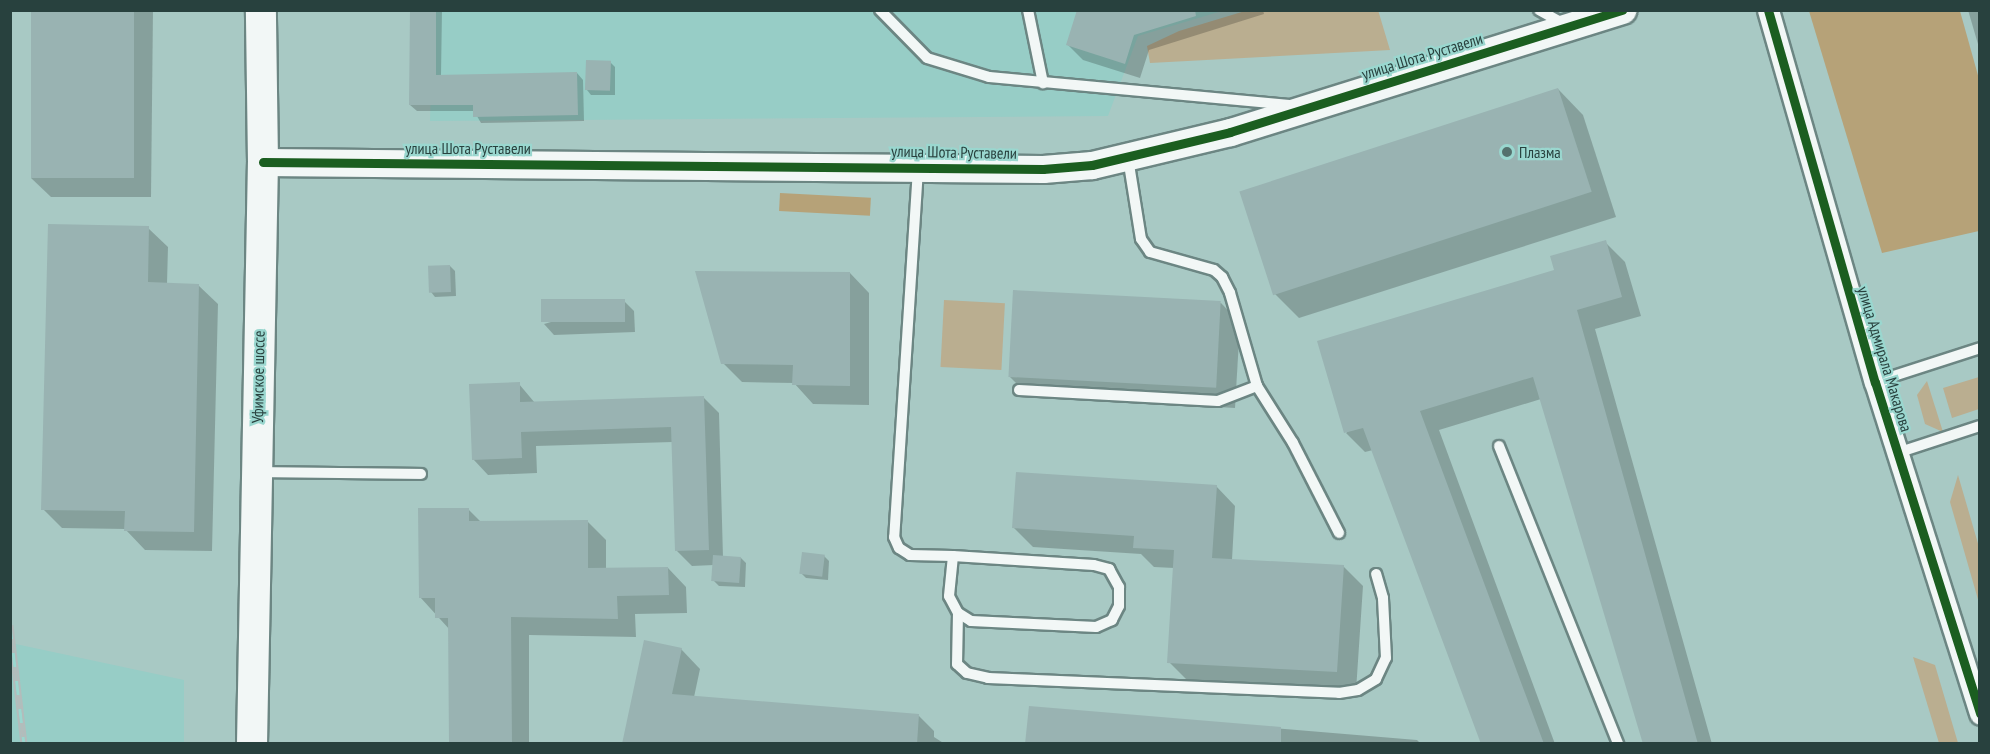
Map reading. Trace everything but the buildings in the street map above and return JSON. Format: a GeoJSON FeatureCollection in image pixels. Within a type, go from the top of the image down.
{"type":"FeatureCollection","features":[{"type":"Feature","properties":{"kind":"main road","name":"Уфимское шоссе"},"geometry":{"type":"LineString","coordinates":[[252,744],[255,472],[263,162],[261,10]]}},
{"type":"Feature","properties":{"kind":"street","name":"улица Шота Руставели"},"geometry":{"type":"LineString","coordinates":[[263,162],[918,165],[1043,169],[1128,158],[1312,107],[1622,10]]}},
{"type":"Feature","properties":{"kind":"street","name":"улица Адмирала Макарова"},"geometry":{"type":"LineString","coordinates":[[1768,10],[1875,382],[1980,714]]}},
{"type":"Feature","properties":{"kind":"lane"},"geometry":{"type":"LineString","coordinates":[[880,10],[927,58],[989,77],[1312,107]]}},
{"type":"Feature","properties":{"kind":"lane"},"geometry":{"type":"LineString","coordinates":[[1028,10],[1043,83]]}},
{"type":"Feature","properties":{"kind":"lane"},"geometry":{"type":"LineString","coordinates":[[1539,10],[1568,26]]}},
{"type":"Feature","properties":{"kind":"lane"},"geometry":{"type":"LineString","coordinates":[[1128,158],[1141,239],[1150,252],[1214,270],[1222,277],[1230,293],[1257,386],[1293,443],[1339,533]]}},
{"type":"Feature","properties":{"kind":"lane"},"geometry":{"type":"LineString","coordinates":[[918,165],[894,537],[899,548],[910,555],[1094,565],[1109,569],[1119,587],[1119,606],[1112,620],[1096,627],[971,621],[958,613]]}},
{"type":"Feature","properties":{"kind":"lane"},"geometry":{"type":"LineString","coordinates":[[1875,382],[1980,348]]}},
{"type":"Feature","properties":{"kind":"lane"},"geometry":{"type":"LineString","coordinates":[[1019,390],[1218,400],[1257,386]]}},
{"type":"Feature","properties":{"kind":"lane"},"geometry":{"type":"LineString","coordinates":[[1897,453],[1980,426]]}},
{"type":"Feature","properties":{"kind":"lane"},"geometry":{"type":"LineString","coordinates":[[1499,446],[1618,744]]}},
{"type":"Feature","properties":{"kind":"lane"},"geometry":{"type":"LineString","coordinates":[[255,472],[421,474]]}},
{"type":"Feature","properties":{"kind":"lane"},"geometry":{"type":"LineString","coordinates":[[953,556],[949,596],[958,613],[957,664],[967,673],[988,678],[1339,693],[1358,690],[1376,680],[1386,658],[1383,598],[1376,574]]}},
{"type":"Feature","properties":{"kind":"shaded area"},"geometry":{"type":"Polygon","coordinates":[[[1378,10],[1390,50],[1150,63],[1147,46],[1179,31],[1245,11],[1378,10]]]}},
{"type":"Feature","properties":{"kind":"shaded area"},"geometry":{"type":"Polygon","coordinates":[[[433,11],[1222,11],[1138,36],[1108,116],[430,121],[433,11]]]}},
{"type":"Feature","properties":{"kind":"shaded area"},"geometry":{"type":"Polygon","coordinates":[[[1809,11],[1960,11],[1979,79],[1979,231],[1882,253],[1809,11]]]}},
{"type":"Feature","properties":{"kind":"shaded area"},"geometry":{"type":"Polygon","coordinates":[[[780,193],[871,198],[870,216],[779,211],[780,193]]]}},
{"type":"Feature","properties":{"kind":"shaded area"},"geometry":{"type":"Polygon","coordinates":[[[944,300],[1005,303],[1001,370],[940,367],[944,300]]]}},
{"type":"Feature","properties":{"kind":"shaded area"},"geometry":{"type":"Polygon","coordinates":[[[1979,377],[1979,409],[1952,418],[1943,388],[1979,377]]]}},
{"type":"Feature","properties":{"kind":"shaded area"},"geometry":{"type":"Polygon","coordinates":[[[1927,381],[1943,432],[1925,424],[1917,395],[1927,381]]]}},
{"type":"Feature","properties":{"kind":"shaded area"},"geometry":{"type":"Polygon","coordinates":[[[1958,475],[1979,547],[1979,603],[1950,502],[1958,475]]]}},
{"type":"Feature","properties":{"kind":"shaded area"},"geometry":{"type":"Polygon","coordinates":[[[11,643],[184,680],[184,743],[11,743],[11,643]]]}},
{"type":"Feature","properties":{"kind":"shaded area"},"geometry":{"type":"Polygon","coordinates":[[[1913,657],[1935,665],[1958,743],[1939,743],[1913,657]]]}},
{"type":"Feature","properties":{"kind":"railway"},"geometry":{"type":"LineString","coordinates":[[10,625],[24,744]]}},
{"type":"Feature","properties":{"kind":"cycle path"},"geometry":{"type":"LineString","coordinates":[[263,162],[1043,169],[1092,165],[1230,132],[1622,10]]}},
{"type":"Feature","properties":{"kind":"cycle path"},"geometry":{"type":"LineString","coordinates":[[1768,10],[1875,382],[1980,714]]}},
{"type":"Feature","properties":{"kind":"place","name":"Плазма"},"geometry":{"type":"Point","coordinates":[1507,152]}}]}
